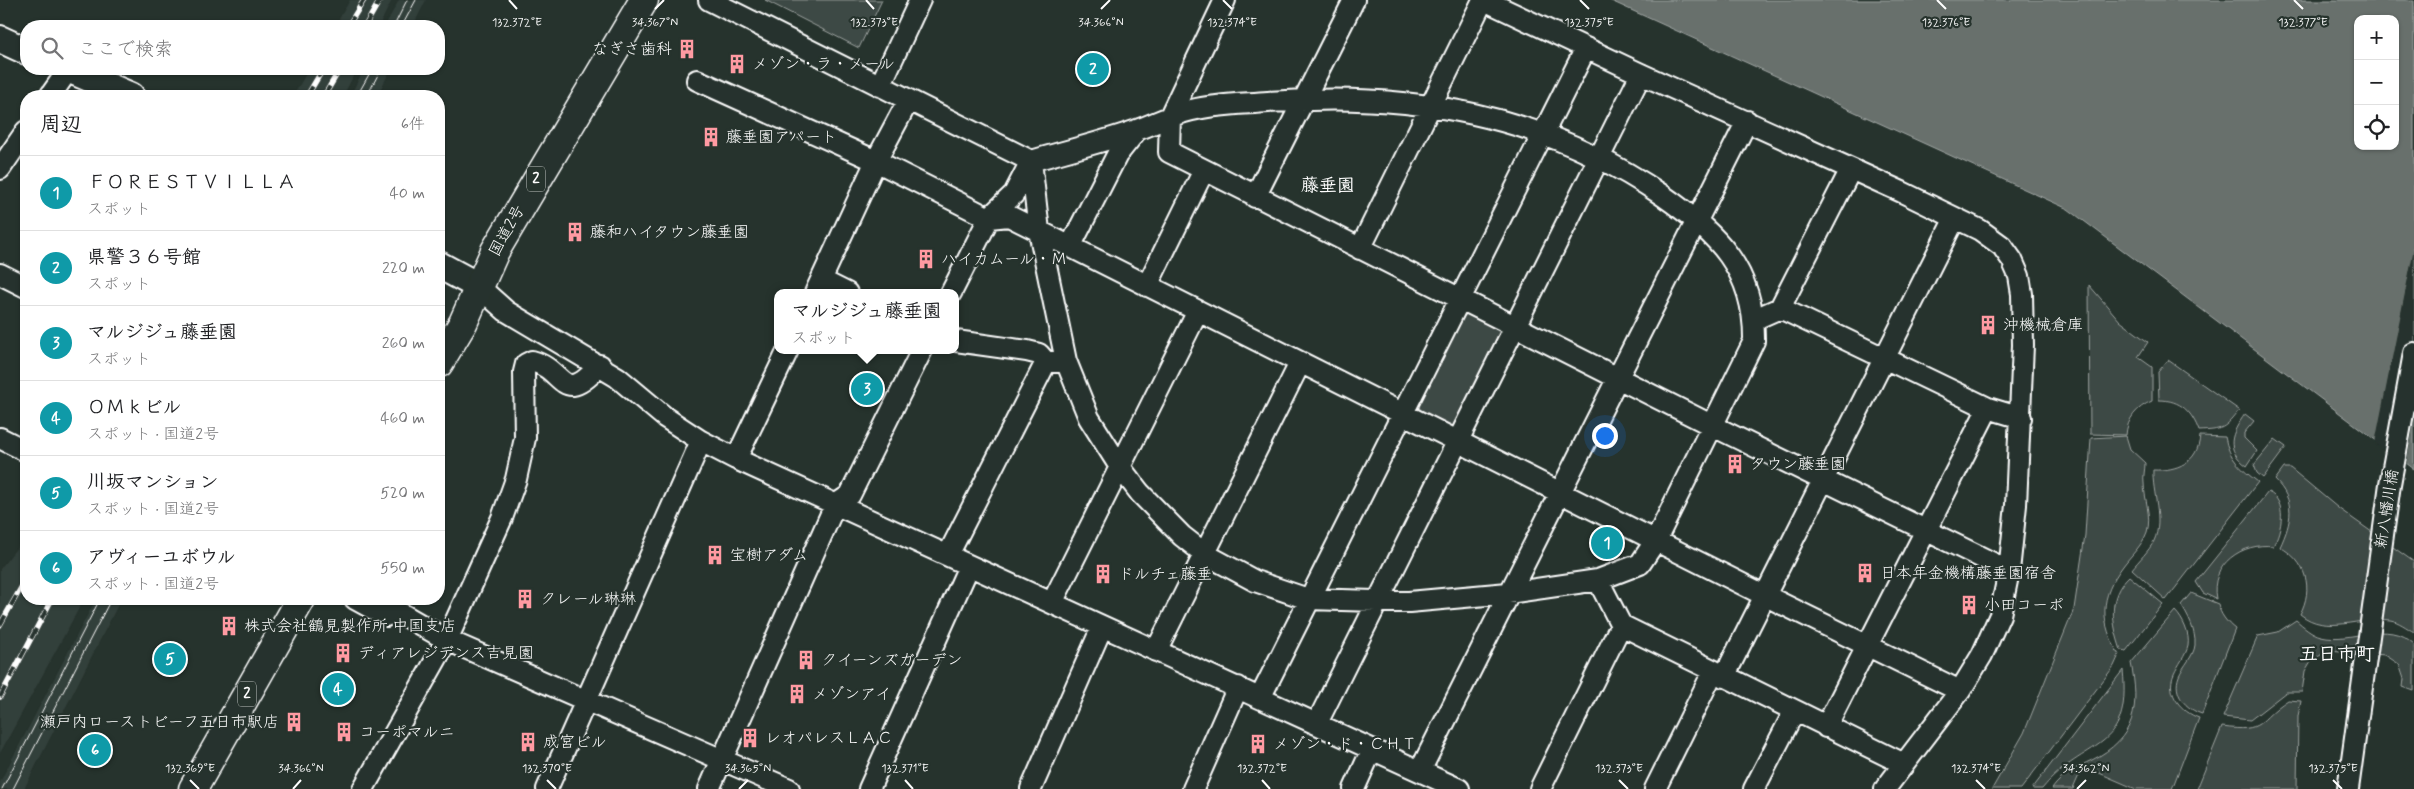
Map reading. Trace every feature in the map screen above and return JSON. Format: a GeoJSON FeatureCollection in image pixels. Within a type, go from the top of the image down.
{"type":"FeatureCollection","features":[{"type":"Feature","properties":{"kind":"highway","name":"国道2号"},"geometry":{"type":"LineString","coordinates":[[445,353],[463,323],[495,250],[543,167],[588,97],[644,0]]}},
{"type":"Feature","properties":{"kind":"highway","name":"2"},"geometry":{"type":"LineString","coordinates":[[193,789],[298,605]]}},
{"type":"Feature","properties":{"kind":"main road"},"geometry":{"type":"LineString","coordinates":[[0,39],[20,48]]}},
{"type":"Feature","properties":{"kind":"main road"},"geometry":{"type":"LineString","coordinates":[[82,75],[117,90]]}},
{"type":"Feature","properties":{"kind":"main road"},"geometry":{"type":"LineString","coordinates":[[445,268],[478,286]]}},
{"type":"Feature","properties":{"kind":"street"},"geometry":{"type":"LineString","coordinates":[[709,0],[1031,161],[1137,130],[1170,116],[1215,106],[1304,99],[1382,100],[1429,105],[1488,116],[1543,133],[1600,157],[1630,173],[1696,220],[1715,236],[1732,257],[1749,294],[1755,319],[1754,341],[1656,540],[1640,564],[1598,580],[1508,593],[1417,601],[1378,602],[1308,599],[1255,581],[1205,554],[1182,536],[1161,516],[1120,467],[1089,418],[1056,362],[1031,161]]}},
{"type":"Feature","properties":{"kind":"street"},"geometry":{"type":"LineString","coordinates":[[880,86],[920,0]]}},
{"type":"Feature","properties":{"kind":"street"},"geometry":{"type":"LineString","coordinates":[[1226,0],[1170,116],[1169,152],[1360,249],[1618,376],[1713,426],[2009,571]]}},
{"type":"Feature","properties":{"kind":"street"},"geometry":{"type":"LineString","coordinates":[[1255,196],[1354,0]]}},
{"type":"Feature","properties":{"kind":"street"},"geometry":{"type":"LineString","coordinates":[[1360,249],[1429,105],[1483,0],[1955,218],[1980,230],[2002,246],[2019,276],[2023,310],[2019,476],[2009,571],[2000,614],[1982,655],[1960,691],[1884,789]]}},
{"type":"Feature","properties":{"kind":"street"},"geometry":{"type":"LineString","coordinates":[[1260,698],[1586,48]]}},
{"type":"Feature","properties":{"kind":"street"},"geometry":{"type":"LineString","coordinates":[[1317,723],[1641,74]]}},
{"type":"Feature","properties":{"kind":"street"},"geometry":{"type":"LineString","coordinates":[[54,90],[64,75]]}},
{"type":"Feature","properties":{"kind":"street"},"geometry":{"type":"LineString","coordinates":[[697,80],[876,161],[990,218],[1009,216],[1764,595],[1960,691]]}},
{"type":"Feature","properties":{"kind":"street"},"geometry":{"type":"LineString","coordinates":[[830,289],[818,286],[876,161],[908,100]]}},
{"type":"Feature","properties":{"kind":"street"},"geometry":{"type":"LineString","coordinates":[[1420,771],[1747,121]]}},
{"type":"Feature","properties":{"kind":"street"},"geometry":{"type":"LineString","coordinates":[[1070,248],[1117,155],[1137,130]]}},
{"type":"Feature","properties":{"kind":"street"},"geometry":{"type":"LineString","coordinates":[[0,169],[20,140]]}},
{"type":"Feature","properties":{"kind":"street"},"geometry":{"type":"LineString","coordinates":[[953,289],[990,218],[1014,194],[1031,161]]}},
{"type":"Feature","properties":{"kind":"street"},"geometry":{"type":"LineString","coordinates":[[1755,319],[1780,308],[1851,169]]}},
{"type":"Feature","properties":{"kind":"street"},"geometry":{"type":"LineString","coordinates":[[1147,286],[1204,170]]}},
{"type":"Feature","properties":{"kind":"street"},"geometry":{"type":"LineString","coordinates":[[1655,789],[1764,595],[1955,218]]}},
{"type":"Feature","properties":{"kind":"street"},"geometry":{"type":"LineString","coordinates":[[0,274],[20,284]]}},
{"type":"Feature","properties":{"kind":"street"},"geometry":{"type":"LineString","coordinates":[[478,286],[506,311],[600,365],[666,418],[701,441],[736,459],[1459,789]]}},
{"type":"Feature","properties":{"kind":"street"},"geometry":{"type":"LineString","coordinates":[[1780,308],[1988,408],[2021,418]]}},
{"type":"Feature","properties":{"kind":"street"},"geometry":{"type":"LineString","coordinates":[[1052,603],[1198,311]]}},
{"type":"Feature","properties":{"kind":"street"},"geometry":{"type":"LineString","coordinates":[[959,341],[1027,351],[1056,362]]}},
{"type":"Feature","properties":{"kind":"street","name":"新八幡川橋"},"geometry":{"type":"LineString","coordinates":[[2348,789],[2390,484],[2414,353]]}},
{"type":"Feature","properties":{"kind":"street"},"geometry":{"type":"LineString","coordinates":[[736,459],[786,354]]}},
{"type":"Feature","properties":{"kind":"street"},"geometry":{"type":"LineString","coordinates":[[709,789],[835,504],[850,495],[920,354]]}},
{"type":"Feature","properties":{"kind":"street"},"geometry":{"type":"LineString","coordinates":[[363,789],[444,645],[476,580],[502,518],[516,479],[525,438],[524,372],[526,364],[532,361],[543,364],[560,382],[572,386],[586,381],[600,365]]}},
{"type":"Feature","properties":{"kind":"street"},"geometry":{"type":"LineString","coordinates":[[948,556],[1056,362]]}},
{"type":"Feature","properties":{"kind":"street"},"geometry":{"type":"LineString","coordinates":[[1156,651],[1300,363]]}},
{"type":"Feature","properties":{"kind":"street"},"geometry":{"type":"LineString","coordinates":[[1826,727],[1988,408]]}},
{"type":"Feature","properties":{"kind":"street"},"geometry":{"type":"LineString","coordinates":[[0,438],[20,448]]}},
{"type":"Feature","properties":{"kind":"street"},"geometry":{"type":"LineString","coordinates":[[547,789],[701,441]]}},
{"type":"Feature","properties":{"kind":"street"},"geometry":{"type":"LineString","coordinates":[[869,789],[969,566]]}},
{"type":"Feature","properties":{"kind":"street"},"geometry":{"type":"LineString","coordinates":[[1598,580],[1621,625],[1794,712],[1904,764]]}},
{"type":"Feature","properties":{"kind":"street"},"geometry":{"type":"LineString","coordinates":[[367,605],[444,645],[584,706],[720,765],[789,789]]}},
{"type":"Feature","properties":{"kind":"street"},"geometry":{"type":"LineString","coordinates":[[385,605],[444,645]]}},
{"type":"Feature","properties":{"kind":"street"},"geometry":{"type":"LineString","coordinates":[[1540,789],[1621,625]]}},
{"type":"Feature","properties":{"kind":"street"},"geometry":{"type":"LineString","coordinates":[[1031,789],[1102,627]]}},
{"type":"Feature","properties":{"kind":"street"},"geometry":{"type":"LineString","coordinates":[[1193,789],[1238,687]]}},
{"type":"Feature","properties":{"kind":"street"},"geometry":{"type":"LineString","coordinates":[[1754,789],[1794,712]]}},
{"type":"Feature","properties":{"kind":"street"},"geometry":{"type":"LineString","coordinates":[[1354,789],[1372,749]]}},
{"type":"Feature","properties":{"kind":"street"},"geometry":{"type":"LineString","coordinates":[[720,765],[759,789]]}},
{"type":"Feature","properties":{"kind":"shaded area"},"geometry":{"type":"Polygon","coordinates":[[[350,0],[392,0],[382,20],[338,20],[350,0]]]}},
{"type":"Feature","properties":{"kind":"shaded area"},"geometry":{"type":"Polygon","coordinates":[[[399,0],[426,0],[416,20],[388,20],[399,0]]]}},
{"type":"Feature","properties":{"kind":"shaded area"},"geometry":{"type":"Polygon","coordinates":[[[765,0],[882,0],[859,48],[765,0]]]}},
{"type":"Feature","properties":{"kind":"shaded area"},"geometry":{"type":"Polygon","coordinates":[[[1609,0],[2414,0],[2414,469],[2068,209],[1609,0]]]}},
{"type":"Feature","properties":{"kind":"shaded area"},"geometry":{"type":"Polygon","coordinates":[[[305,75],[354,75],[346,90],[297,90],[305,75]]]}},
{"type":"Feature","properties":{"kind":"shaded area"},"geometry":{"type":"Polygon","coordinates":[[[361,75],[388,75],[380,90],[353,90],[361,75]]]}},
{"type":"Feature","properties":{"kind":"shaded area"},"geometry":{"type":"Polygon","coordinates":[[[2089,285],[2120,321],[2148,342],[2138,357],[2152,367],[2152,401],[2137,410],[2128,424],[2126,435],[2090,434],[2089,285]]]}},
{"type":"Feature","properties":{"kind":"shaded area"},"geometry":{"type":"Polygon","coordinates":[[[1471,312],[1502,328],[1504,338],[1458,426],[1449,428],[1422,414],[1418,404],[1464,316],[1471,312]]]}},
{"type":"Feature","properties":{"kind":"shaded area"},"geometry":{"type":"Polygon","coordinates":[[[2168,360],[2239,410],[2226,425],[2218,429],[2199,431],[2193,418],[2185,408],[2174,402],[2159,400],[2158,372],[2168,360]]]}},
{"type":"Feature","properties":{"kind":"shaded area"},"geometry":{"type":"Polygon","coordinates":[[[2245,414],[2254,421],[2244,433],[2244,438],[2257,451],[2247,466],[2235,454],[2232,441],[2236,428],[2245,414]]]}},
{"type":"Feature","properties":{"kind":"shaded area"},"geometry":{"type":"Polygon","coordinates":[[[2126,436],[2130,449],[2145,463],[2144,489],[2149,520],[2145,537],[2115,578],[2106,600],[2105,610],[2108,632],[2119,655],[2114,666],[2021,789],[1992,789],[2024,733],[2074,609],[2085,535],[2091,438],[2126,436]]]}},
{"type":"Feature","properties":{"kind":"shaded area"},"geometry":{"type":"Polygon","coordinates":[[[2200,436],[2225,437],[2229,451],[2237,463],[2258,482],[2166,600],[2132,569],[2152,545],[2157,533],[2158,515],[2153,470],[2170,469],[2185,464],[2195,453],[2200,436]]]}},
{"type":"Feature","properties":{"kind":"shaded area"},"geometry":{"type":"Polygon","coordinates":[[[2275,439],[2286,447],[2263,478],[2257,473],[2254,465],[2275,439]]]}},
{"type":"Feature","properties":{"kind":"shaded area"},"geometry":{"type":"Polygon","coordinates":[[[2284,468],[2290,468],[2338,508],[2414,562],[2414,632],[2390,620],[2367,620],[2332,625],[2321,624],[2300,614],[2306,595],[2307,585],[2305,576],[2296,560],[2280,547],[2287,529],[2290,512],[2286,496],[2275,480],[2284,468]]]}},
{"type":"Feature","properties":{"kind":"shaded area"},"geometry":{"type":"Polygon","coordinates":[[[2268,492],[2274,496],[2281,509],[2281,524],[2273,546],[2250,548],[2231,558],[2218,575],[2215,587],[2216,599],[2203,593],[2196,582],[2268,492]]]}},
{"type":"Feature","properties":{"kind":"shaded area"},"geometry":{"type":"Polygon","coordinates":[[[20,544],[20,605],[81,605],[0,753],[0,569],[20,544]]]}},
{"type":"Feature","properties":{"kind":"shaded area"},"geometry":{"type":"Polygon","coordinates":[[[2129,576],[2163,604],[2126,651],[2121,650],[2115,630],[2113,611],[2117,593],[2129,576]]]}},
{"type":"Feature","properties":{"kind":"shaded area"},"geometry":{"type":"Polygon","coordinates":[[[2191,593],[2218,604],[2224,618],[2235,629],[2202,714],[2186,705],[2177,689],[2179,676],[2193,653],[2195,645],[2193,629],[2181,605],[2191,593]]]}},
{"type":"Feature","properties":{"kind":"shaded area"},"geometry":{"type":"Polygon","coordinates":[[[93,605],[118,605],[24,789],[0,789],[0,782],[93,605]]]}},
{"type":"Feature","properties":{"kind":"shaded area"},"geometry":{"type":"Polygon","coordinates":[[[2175,611],[2185,627],[2188,646],[2174,674],[2172,681],[2173,695],[2181,707],[2199,718],[2172,789],[2136,789],[2083,766],[2073,789],[2052,789],[2070,772],[2107,751],[2118,742],[2126,731],[2131,720],[2135,694],[2131,663],[2175,611]]]}},
{"type":"Feature","properties":{"kind":"shaded area"},"geometry":{"type":"Polygon","coordinates":[[[2296,620],[2311,632],[2333,638],[2381,632],[2403,637],[2414,644],[2414,691],[2403,687],[2404,679],[2399,664],[2385,655],[2329,650],[2311,661],[2305,671],[2302,692],[2286,692],[2250,720],[2223,717],[2258,636],[2278,632],[2296,620]]]}},
{"type":"Feature","properties":{"kind":"shaded area"},"geometry":{"type":"Polygon","coordinates":[[[2123,670],[2124,697],[2120,717],[2113,731],[2102,742],[2058,772],[2042,789],[2032,789],[2123,670]]]}},
{"type":"Feature","properties":{"kind":"shaded area"},"geometry":{"type":"Polygon","coordinates":[[[2288,700],[2301,701],[2298,716],[2297,789],[2197,789],[2222,727],[2254,727],[2288,700]]]}},
{"type":"Feature","properties":{"kind":"pier"},"geometry":{"type":"Polygon","coordinates":[[[2414,248],[2414,422],[2406,467],[2375,443],[2414,248]]]}},
{"type":"Feature","properties":{"kind":"tram line"},"geometry":{"type":"LineString","coordinates":[[397,20],[407,0]]}},
{"type":"Feature","properties":{"kind":"tram line"},"geometry":{"type":"LineString","coordinates":[[405,20],[416,0]]}},
{"type":"Feature","properties":{"kind":"tram line"},"geometry":{"type":"LineString","coordinates":[[360,90],[369,75]]}},
{"type":"Feature","properties":{"kind":"tram line"},"geometry":{"type":"LineString","coordinates":[[370,90],[378,75]]}},
{"type":"Feature","properties":{"kind":"tram line"},"geometry":{"type":"LineString","coordinates":[[2,789],[97,605]]}},
{"type":"Feature","properties":{"kind":"tram line"},"geometry":{"type":"LineString","coordinates":[[13,789],[108,605]]}},
{"type":"Feature","properties":{"kind":"railway"},"geometry":{"type":"LineString","coordinates":[[352,20],[364,0]]}},
{"type":"Feature","properties":{"kind":"railway"},"geometry":{"type":"LineString","coordinates":[[368,20],[380,0]]}},
{"type":"Feature","properties":{"kind":"railway"},"geometry":{"type":"LineString","coordinates":[[311,90],[319,75]]}},
{"type":"Feature","properties":{"kind":"railway"},"geometry":{"type":"LineString","coordinates":[[328,90],[336,75]]}},
{"type":"Feature","properties":{"kind":"railway"},"geometry":{"type":"LineString","coordinates":[[0,625],[20,590]]}},
{"type":"Feature","properties":{"kind":"railway"},"geometry":{"type":"LineString","coordinates":[[0,697],[49,605]]}},
{"type":"Feature","properties":{"kind":"place","name":"なぎさ歯科"},"geometry":{"type":"Point","coordinates":[687,49]}},
{"type":"Feature","properties":{"kind":"place","name":"メゾン・ラ・メール"},"geometry":{"type":"Point","coordinates":[737,64]}},
{"type":"Feature","properties":{"kind":"place","name":"県警３６号館"},"geometry":{"type":"Point","coordinates":[1093,69]}},
{"type":"Feature","properties":{"kind":"place","name":"藤垂園アパート"},"geometry":{"type":"Point","coordinates":[711,137]}},
{"type":"Feature","properties":{"kind":"place","name":"藤和ハイタウン藤垂園"},"geometry":{"type":"Point","coordinates":[575,232]}},
{"type":"Feature","properties":{"kind":"place","name":"ハイカムール・Ｍ"},"geometry":{"type":"Point","coordinates":[926,259]}},
{"type":"Feature","properties":{"kind":"place","name":"沖機械倉庫"},"geometry":{"type":"Point","coordinates":[1988,325]}},
{"type":"Feature","properties":{"kind":"place","name":"マルジジュ藤垂園"},"geometry":{"type":"Point","coordinates":[867,389]}},
{"type":"Feature","properties":{"kind":"place","name":"タウン藤垂園"},"geometry":{"type":"Point","coordinates":[1735,464]}},
{"type":"Feature","properties":{"kind":"place","name":"ＦＯＲＥＳＴＶＩＬＬＡ"},"geometry":{"type":"Point","coordinates":[1607,543]}},
{"type":"Feature","properties":{"kind":"place","name":"宝樹アダム"},"geometry":{"type":"Point","coordinates":[715,555]}},
{"type":"Feature","properties":{"kind":"place","name":"日本年金機構藤垂園宿舎"},"geometry":{"type":"Point","coordinates":[1865,573]}},
{"type":"Feature","properties":{"kind":"place","name":"ドルチェ藤垂"},"geometry":{"type":"Point","coordinates":[1103,574]}},
{"type":"Feature","properties":{"kind":"place","name":"クレール琳琳"},"geometry":{"type":"Point","coordinates":[525,599]}},
{"type":"Feature","properties":{"kind":"place","name":"小田コーポ"},"geometry":{"type":"Point","coordinates":[1969,605]}},
{"type":"Feature","properties":{"kind":"place","name":"株式会社鶴見製作所 中国支店"},"geometry":{"type":"Point","coordinates":[229,626]}},
{"type":"Feature","properties":{"kind":"place","name":"ディアレジデンス吉見園"},"geometry":{"type":"Point","coordinates":[343,653]}},
{"type":"Feature","properties":{"kind":"place","name":"川坂マンション"},"geometry":{"type":"Point","coordinates":[170,659]}},
{"type":"Feature","properties":{"kind":"place","name":"クイーンズガーデン"},"geometry":{"type":"Point","coordinates":[806,660]}},
{"type":"Feature","properties":{"kind":"place","name":"ＯＭｋビル"},"geometry":{"type":"Point","coordinates":[338,689]}},
{"type":"Feature","properties":{"kind":"place","name":"メゾンアイ"},"geometry":{"type":"Point","coordinates":[797,694]}},
{"type":"Feature","properties":{"kind":"place","name":"瀬戸内ローストビーフ五日市駅店"},"geometry":{"type":"Point","coordinates":[294,722]}},
{"type":"Feature","properties":{"kind":"place","name":"コーポマルニ"},"geometry":{"type":"Point","coordinates":[344,732]}},
{"type":"Feature","properties":{"kind":"place","name":"レオパレスＬＡＣ"},"geometry":{"type":"Point","coordinates":[750,738]}},
{"type":"Feature","properties":{"kind":"place","name":"成宮ビル"},"geometry":{"type":"Point","coordinates":[528,742]}},
{"type":"Feature","properties":{"kind":"place","name":"メゾン・ド・ＣＨＴ"},"geometry":{"type":"Point","coordinates":[1258,744]}},
{"type":"Feature","properties":{"kind":"place","name":"アヴィーユボウル"},"geometry":{"type":"Point","coordinates":[95,750]}},
{"type":"Feature","properties":{"kind":"district","name":"藤垂園"},"geometry":{"type":"Point","coordinates":[1328,186]}},
{"type":"Feature","properties":{"kind":"district","name":"五日市町"},"geometry":{"type":"Point","coordinates":[2337,654]}}]}
